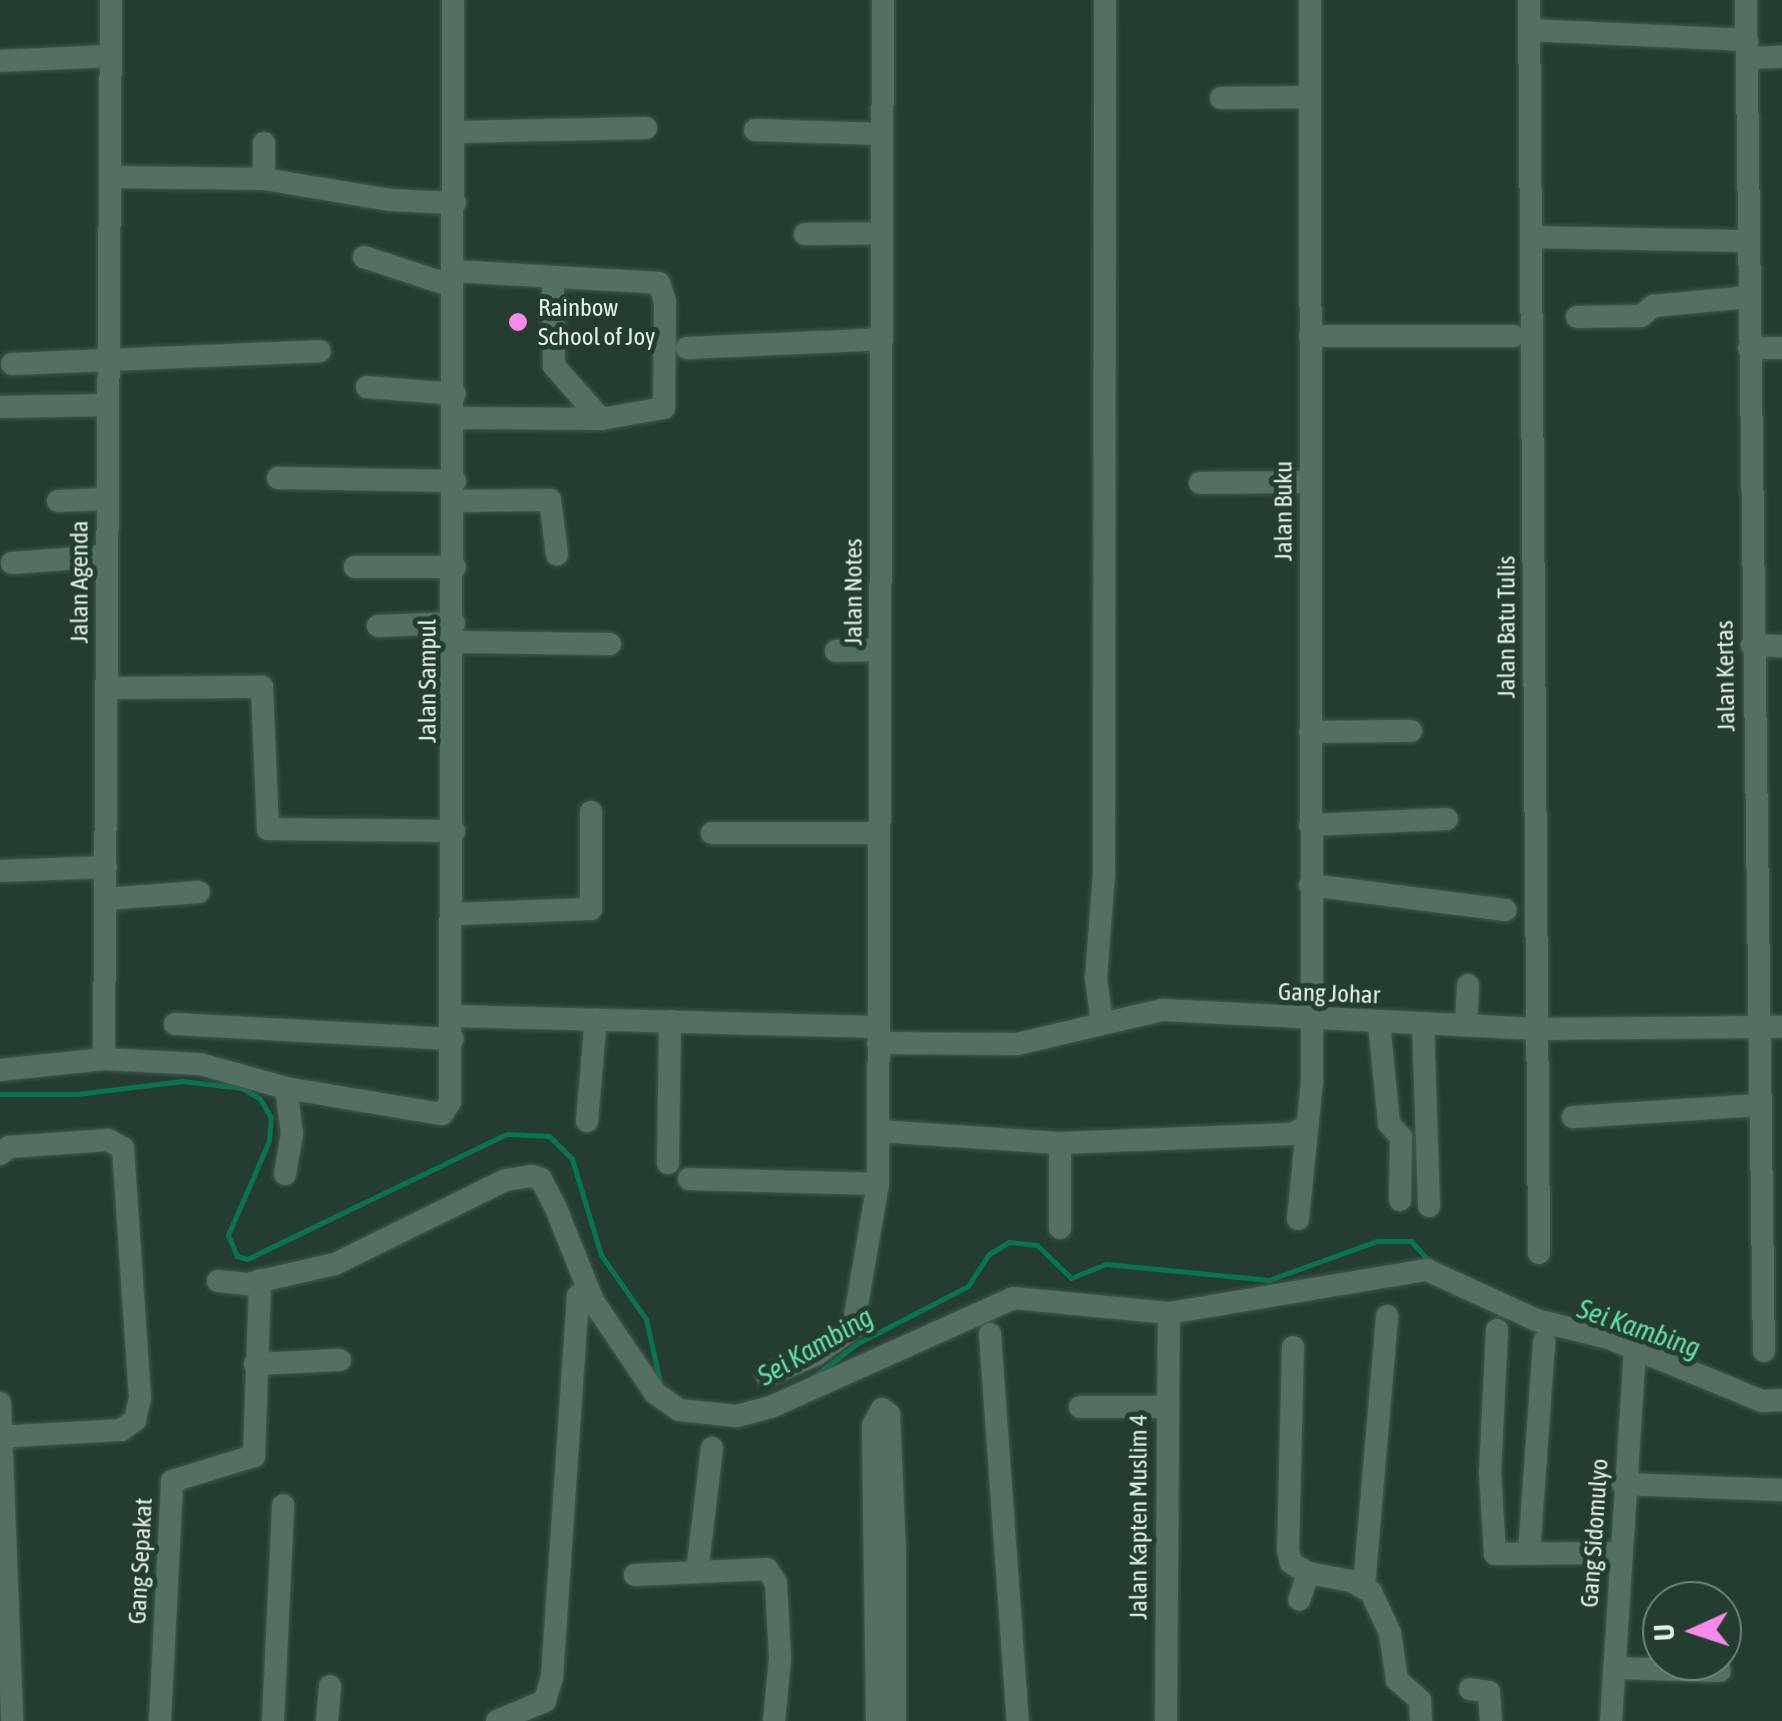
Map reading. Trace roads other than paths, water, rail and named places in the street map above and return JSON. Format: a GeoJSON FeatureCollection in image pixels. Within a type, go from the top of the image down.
{"type":"FeatureCollection","features":[{"type":"Feature","properties":{"kind":"street","name":"Jalan Agenda"},"geometry":{"type":"LineString","coordinates":[[104,1059],[111,0]]}},
{"type":"Feature","properties":{"kind":"street","name":"Jalan Sampul"},"geometry":{"type":"LineString","coordinates":[[286,1088],[442,1114],[450,1102],[454,1028],[454,0]]}},
{"type":"Feature","properties":{"kind":"street","name":"Jalan Notes"},"geometry":{"type":"LineString","coordinates":[[766,1376],[817,1354],[852,1328],[878,1184],[883,0]]}},
{"type":"Feature","properties":{"kind":"street"},"geometry":{"type":"LineString","coordinates":[[1102,1022],[1096,978],[1104,873],[1105,0]]}},
{"type":"Feature","properties":{"kind":"street","name":"Jalan Buku"},"geometry":{"type":"LineString","coordinates":[[1298,1219],[1310,1022],[1310,0]]}},
{"type":"Feature","properties":{"kind":"street","name":"Jalan Batu Tulis"},"geometry":{"type":"LineString","coordinates":[[1529,0],[1538,1253]]}},
{"type":"Feature","properties":{"kind":"street","name":"Jalan Kertas"},"geometry":{"type":"LineString","coordinates":[[1746,0],[1756,1026],[1770,1342]]}},
{"type":"Feature","properties":{"kind":"street"},"geometry":{"type":"LineString","coordinates":[[1529,30],[1746,49],[1782,58]]}},
{"type":"Feature","properties":{"kind":"street"},"geometry":{"type":"LineString","coordinates":[[0,61],[110,56]]}},
{"type":"Feature","properties":{"kind":"street"},"geometry":{"type":"LineString","coordinates":[[1221,98],[1310,96]]}},
{"type":"Feature","properties":{"kind":"street"},"geometry":{"type":"LineString","coordinates":[[454,132],[646,128]]}},
{"type":"Feature","properties":{"kind":"street"},"geometry":{"type":"LineString","coordinates":[[756,130],[882,134]]}},
{"type":"Feature","properties":{"kind":"street"},"geometry":{"type":"LineString","coordinates":[[264,144],[264,179]]}},
{"type":"Feature","properties":{"kind":"street"},"geometry":{"type":"LineString","coordinates":[[110,177],[264,179],[389,200],[455,202]]}},
{"type":"Feature","properties":{"kind":"street"},"geometry":{"type":"LineString","coordinates":[[805,234],[882,233]]}},
{"type":"Feature","properties":{"kind":"street"},"geometry":{"type":"LineString","coordinates":[[1531,237],[1748,241]]}},
{"type":"Feature","properties":{"kind":"street"},"geometry":{"type":"LineString","coordinates":[[364,257],[453,278],[553,276],[659,283],[666,302],[664,408],[601,419],[455,418]]}},
{"type":"Feature","properties":{"kind":"street"},"geometry":{"type":"LineString","coordinates":[[553,276],[554,366],[601,419]]}},
{"type":"Feature","properties":{"kind":"street"},"geometry":{"type":"LineString","coordinates":[[1577,317],[1641,316],[1653,306],[1749,297]]}},
{"type":"Feature","properties":{"kind":"street"},"geometry":{"type":"LineString","coordinates":[[1310,336],[1513,336]]}},
{"type":"Feature","properties":{"kind":"street"},"geometry":{"type":"LineString","coordinates":[[687,348],[882,339]]}},
{"type":"Feature","properties":{"kind":"street"},"geometry":{"type":"LineString","coordinates":[[1749,348],[1782,348]]}},
{"type":"Feature","properties":{"kind":"street"},"geometry":{"type":"LineString","coordinates":[[12,364],[320,351]]}},
{"type":"Feature","properties":{"kind":"street"},"geometry":{"type":"LineString","coordinates":[[367,387],[455,394]]}},
{"type":"Feature","properties":{"kind":"street"},"geometry":{"type":"LineString","coordinates":[[0,407],[108,404]]}},
{"type":"Feature","properties":{"kind":"street"},"geometry":{"type":"LineString","coordinates":[[278,478],[550,500],[557,554]]}},
{"type":"Feature","properties":{"kind":"street"},"geometry":{"type":"LineString","coordinates":[[1200,483],[1310,482]]}},
{"type":"Feature","properties":{"kind":"street"},"geometry":{"type":"LineString","coordinates":[[58,501],[107,499]]}},
{"type":"Feature","properties":{"kind":"street"},"geometry":{"type":"LineString","coordinates":[[12,563],[106,556]]}},
{"type":"Feature","properties":{"kind":"street"},"geometry":{"type":"LineString","coordinates":[[355,567],[454,567]]}},
{"type":"Feature","properties":{"kind":"street"},"geometry":{"type":"LineString","coordinates":[[378,626],[610,644]]}},
{"type":"Feature","properties":{"kind":"street"},"geometry":{"type":"LineString","coordinates":[[1752,645],[1782,646]]}},
{"type":"Feature","properties":{"kind":"street"},"geometry":{"type":"LineString","coordinates":[[836,651],[880,650]]}},
{"type":"Feature","properties":{"kind":"street"},"geometry":{"type":"LineString","coordinates":[[106,688],[262,687],[268,829],[454,831]]}},
{"type":"Feature","properties":{"kind":"street"},"geometry":{"type":"LineString","coordinates":[[1310,732],[1410,730]]}},
{"type":"Feature","properties":{"kind":"street"},"geometry":{"type":"LineString","coordinates":[[452,914],[591,909],[591,812]]}},
{"type":"Feature","properties":{"kind":"street"},"geometry":{"type":"LineString","coordinates":[[1310,825],[1447,818]]}},
{"type":"Feature","properties":{"kind":"street"},"geometry":{"type":"LineString","coordinates":[[712,833],[879,833]]}},
{"type":"Feature","properties":{"kind":"street"},"geometry":{"type":"LineString","coordinates":[[0,872],[106,867]]}},
{"type":"Feature","properties":{"kind":"street"},"geometry":{"type":"LineString","coordinates":[[1310,885],[1505,910]]}},
{"type":"Feature","properties":{"kind":"street"},"geometry":{"type":"LineString","coordinates":[[105,900],[198,892]]}},
{"type":"Feature","properties":{"kind":"street"},"geometry":{"type":"LineString","coordinates":[[1466,1025],[1468,984]]}},
{"type":"Feature","properties":{"kind":"street","name":"Gang Johar"},"geometry":{"type":"LineString","coordinates":[[175,1024],[454,1028],[596,1019],[1017,1044],[1162,1010],[1310,1022],[1536,1030],[1782,1026]]}},
{"type":"Feature","properties":{"kind":"street"},"geometry":{"type":"LineString","coordinates":[[588,1121],[596,1019]]}},
{"type":"Feature","properties":{"kind":"street"},"geometry":{"type":"LineString","coordinates":[[668,1163],[670,1021]]}},
{"type":"Feature","properties":{"kind":"street"},"geometry":{"type":"LineString","coordinates":[[1379,1023],[1389,1124],[1401,1137],[1400,1200]]}},
{"type":"Feature","properties":{"kind":"street"},"geometry":{"type":"LineString","coordinates":[[1422,1024],[1430,1206]]}},
{"type":"Feature","properties":{"kind":"street"},"geometry":{"type":"LineString","coordinates":[[0,1070],[104,1059],[213,1065],[286,1088],[292,1134],[285,1174]]}},
{"type":"Feature","properties":{"kind":"street"},"geometry":{"type":"LineString","coordinates":[[1573,1117],[1758,1105]]}},
{"type":"Feature","properties":{"kind":"street"},"geometry":{"type":"LineString","coordinates":[[878,1130],[1060,1143],[1292,1134],[1304,1128]]}},
{"type":"Feature","properties":{"kind":"street"},"geometry":{"type":"LineString","coordinates":[[0,1154],[8,1147],[108,1140],[123,1148],[140,1398],[135,1420],[121,1430],[1,1437]]}},
{"type":"Feature","properties":{"kind":"street"},"geometry":{"type":"LineString","coordinates":[[1060,1143],[1060,1228]]}},
{"type":"Feature","properties":{"kind":"street"},"geometry":{"type":"LineString","coordinates":[[218,1280],[260,1280],[312,1271],[506,1180],[532,1176],[542,1179],[593,1301],[655,1394],[679,1410],[724,1415],[819,1389],[1013,1298],[1169,1312],[1427,1270],[1536,1320],[1635,1348],[1769,1399]]}},
{"type":"Feature","properties":{"kind":"street"},"geometry":{"type":"LineString","coordinates":[[689,1180],[878,1184]]}},
{"type":"Feature","properties":{"kind":"street","name":"Gang Sepakat"},"geometry":{"type":"LineString","coordinates":[[160,1721],[172,1480],[254,1456],[260,1280]]}},
{"type":"Feature","properties":{"kind":"street"},"geometry":{"type":"LineString","coordinates":[[497,1721],[545,1702],[552,1677],[578,1296]]}},
{"type":"Feature","properties":{"kind":"street","name":"Jalan Kapten Muslim 4"},"geometry":{"type":"LineString","coordinates":[[1166,1721],[1165,1406],[1169,1312]]}},
{"type":"Feature","properties":{"kind":"street"},"geometry":{"type":"LineString","coordinates":[[1387,1316],[1364,1586],[1390,1632],[1397,1680],[1420,1700],[1421,1721]]}},
{"type":"Feature","properties":{"kind":"street"},"geometry":{"type":"LineString","coordinates":[[1497,1330],[1490,1472],[1494,1551],[1619,1553]]}},
{"type":"Feature","properties":{"kind":"street"},"geometry":{"type":"LineString","coordinates":[[990,1334],[1018,1721]]}},
{"type":"Feature","properties":{"kind":"street"},"geometry":{"type":"LineString","coordinates":[[1528,1554],[1544,1342]]}},
{"type":"Feature","properties":{"kind":"street"},"geometry":{"type":"LineString","coordinates":[[1293,1347],[1288,1550],[1291,1563],[1308,1573],[1364,1586]]}},
{"type":"Feature","properties":{"kind":"street","name":"Gang Sidomulyo"},"geometry":{"type":"LineString","coordinates":[[1611,1721],[1635,1348]]}},
{"type":"Feature","properties":{"kind":"street"},"geometry":{"type":"LineString","coordinates":[[255,1364],[340,1360]]}},
{"type":"Feature","properties":{"kind":"street"},"geometry":{"type":"LineString","coordinates":[[0,1403],[12,1721]]}},
{"type":"Feature","properties":{"kind":"street"},"geometry":{"type":"LineString","coordinates":[[1080,1407],[1165,1406]]}},
{"type":"Feature","properties":{"kind":"street"},"geometry":{"type":"LineString","coordinates":[[877,1721],[885,1689],[889,1414],[882,1409],[873,1426],[885,1552]]}},
{"type":"Feature","properties":{"kind":"street"},"geometry":{"type":"LineString","coordinates":[[698,1572],[712,1448]]}},
{"type":"Feature","properties":{"kind":"street"},"geometry":{"type":"LineString","coordinates":[[1624,1484],[1782,1490]]}},
{"type":"Feature","properties":{"kind":"street"},"geometry":{"type":"LineString","coordinates":[[273,1721],[283,1506]]}},
{"type":"Feature","properties":{"kind":"street"},"geometry":{"type":"LineString","coordinates":[[634,1575],[760,1566],[773,1576],[780,1658],[774,1721]]}},
{"type":"Feature","properties":{"kind":"street"},"geometry":{"type":"LineString","coordinates":[[1300,1600],[1308,1573]]}},
{"type":"Feature","properties":{"kind":"street"},"geometry":{"type":"LineString","coordinates":[[1614,1668],[1642,1669]]}},
{"type":"Feature","properties":{"kind":"street"},"geometry":{"type":"LineString","coordinates":[[328,1721],[330,1686]]}},
{"type":"Feature","properties":{"kind":"street"},"geometry":{"type":"LineString","coordinates":[[885,1689],[895,1721]]}},
{"type":"Feature","properties":{"kind":"street"},"geometry":{"type":"LineString","coordinates":[[1470,1689],[1488,1692],[1491,1721]]}},
{"type":"Feature","properties":{"kind":"waterway","name":"Sei Kambing"},"geometry":{"type":"LineString","coordinates":[[0,1094],[77,1094],[182,1081],[242,1088],[260,1099],[271,1117],[269,1141],[228,1235],[237,1256],[247,1259],[507,1134],[549,1136],[572,1159],[601,1255],[646,1319],[660,1382]]}},
{"type":"Feature","properties":{"kind":"waterway","name":"Sei Kambing"},"geometry":{"type":"LineString","coordinates":[[813,1377],[858,1343],[968,1286],[989,1254],[1009,1242],[1037,1245],[1071,1278],[1106,1264],[1269,1280],[1377,1241],[1411,1241],[1432,1264]]}},
{"type":"Feature","properties":{"kind":"place","name":"Rainbow School of Joy"},"geometry":{"type":"Point","coordinates":[518,322]}}]}
